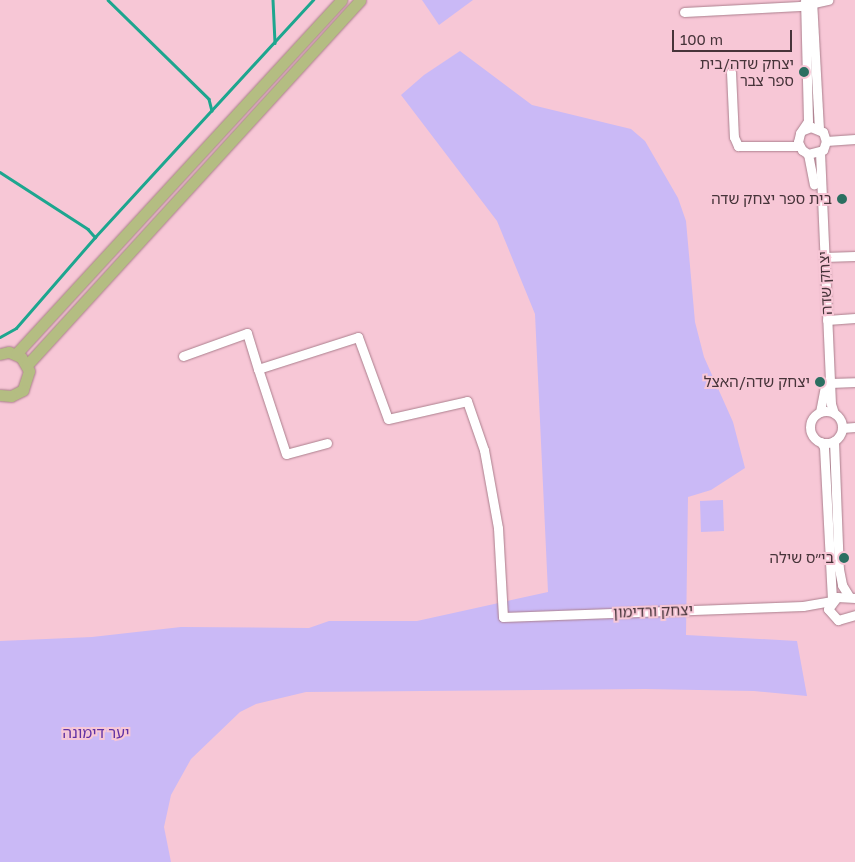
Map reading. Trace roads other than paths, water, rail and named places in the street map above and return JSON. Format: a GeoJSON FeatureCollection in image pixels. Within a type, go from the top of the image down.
{"type":"FeatureCollection","features":[{"type":"Feature","properties":{"kind":"main road"},"geometry":{"type":"LineString","coordinates":[[16,354],[341,0]]}},
{"type":"Feature","properties":{"kind":"main road"},"geometry":{"type":"LineString","coordinates":[[27,365],[360,0]]}},
{"type":"Feature","properties":{"kind":"main road"},"geometry":{"type":"LineString","coordinates":[[0,354],[16,354],[27,365],[29,378],[23,390],[11,396],[0,395]]}},
{"type":"Feature","properties":{"kind":"street"},"geometry":{"type":"LineString","coordinates":[[684,12],[828,0]]}},
{"type":"Feature","properties":{"kind":"street"},"geometry":{"type":"LineString","coordinates":[[809,3],[819,129],[826,141]]}},
{"type":"Feature","properties":{"kind":"street"},"geometry":{"type":"LineString","coordinates":[[809,3],[808,121],[798,138],[799,146],[808,154],[820,152],[826,141]]}},
{"type":"Feature","properties":{"kind":"street"},"geometry":{"type":"LineString","coordinates":[[731,72],[734,137],[738,146],[799,146]]}},
{"type":"Feature","properties":{"kind":"street"},"geometry":{"type":"LineString","coordinates":[[803,130],[811,127],[819,129]]}},
{"type":"Feature","properties":{"kind":"street"},"geometry":{"type":"LineString","coordinates":[[826,141],[855,139]]}},
{"type":"Feature","properties":{"kind":"street","name":"יצחק שדה"},"geometry":{"type":"LineString","coordinates":[[820,152],[830,383],[834,413]]}},
{"type":"Feature","properties":{"kind":"street","name":"יצחק שדה"},"geometry":{"type":"LineString","coordinates":[[808,154],[814,174],[825,395],[820,412]]}},
{"type":"Feature","properties":{"kind":"street"},"geometry":{"type":"LineString","coordinates":[[824,257],[855,256]]}},
{"type":"Feature","properties":{"kind":"street"},"geometry":{"type":"LineString","coordinates":[[827,320],[855,318]]}},
{"type":"Feature","properties":{"kind":"street"},"geometry":{"type":"LineString","coordinates":[[183,356],[247,333],[286,454],[327,443]]}},
{"type":"Feature","properties":{"kind":"street","name":"יצחק ורדימון"},"geometry":{"type":"LineString","coordinates":[[258,369],[358,337],[388,419],[468,401],[484,450],[498,528],[503,617],[802,606],[853,597]]}},
{"type":"Feature","properties":{"kind":"street"},"geometry":{"type":"LineString","coordinates":[[830,383],[855,382]]}},
{"type":"Feature","properties":{"kind":"street"},"geometry":{"type":"LineString","coordinates":[[829,610],[832,600],[824,447],[810,430],[812,420],[820,412],[834,413],[841,420],[842,428],[834,441],[839,569],[842,585],[853,597]]}},
{"type":"Feature","properties":{"kind":"street"},"geometry":{"type":"LineString","coordinates":[[842,428],[855,427]]}},
{"type":"Feature","properties":{"kind":"street"},"geometry":{"type":"LineString","coordinates":[[821,442],[834,441]]}},
{"type":"Feature","properties":{"kind":"street","name":"יצחק ורדימון"},"geometry":{"type":"LineString","coordinates":[[802,606],[829,610],[838,620],[855,615]]}},
{"type":"Feature","properties":{"kind":"waterway"},"geometry":{"type":"LineString","coordinates":[[108,0],[209,99],[212,111]]}},
{"type":"Feature","properties":{"kind":"waterway"},"geometry":{"type":"LineString","coordinates":[[273,0],[275,43]]}},
{"type":"Feature","properties":{"kind":"waterway"},"geometry":{"type":"LineString","coordinates":[[0,337],[16,328],[95,237],[313,0]]}},
{"type":"Feature","properties":{"kind":"waterway"},"geometry":{"type":"LineString","coordinates":[[0,172],[88,229],[95,237]]}},
{"type":"Feature","properties":{"kind":"place","name":"יצחק שדה/בית ספר צבר"},"geometry":{"type":"Point","coordinates":[804,72]}},
{"type":"Feature","properties":{"kind":"place","name":"בית ספר יצחק שדה"},"geometry":{"type":"Point","coordinates":[842,199]}},
{"type":"Feature","properties":{"kind":"place","name":"יצחק שדה/האצל"},"geometry":{"type":"Point","coordinates":[820,382]}},
{"type":"Feature","properties":{"kind":"place","name":"בי״ס שילה"},"geometry":{"type":"Point","coordinates":[844,558]}},
{"type":"Feature","properties":{"kind":"park label","name":"יער דימונה"},"geometry":{"type":"Point","coordinates":[96,733]}}]}
